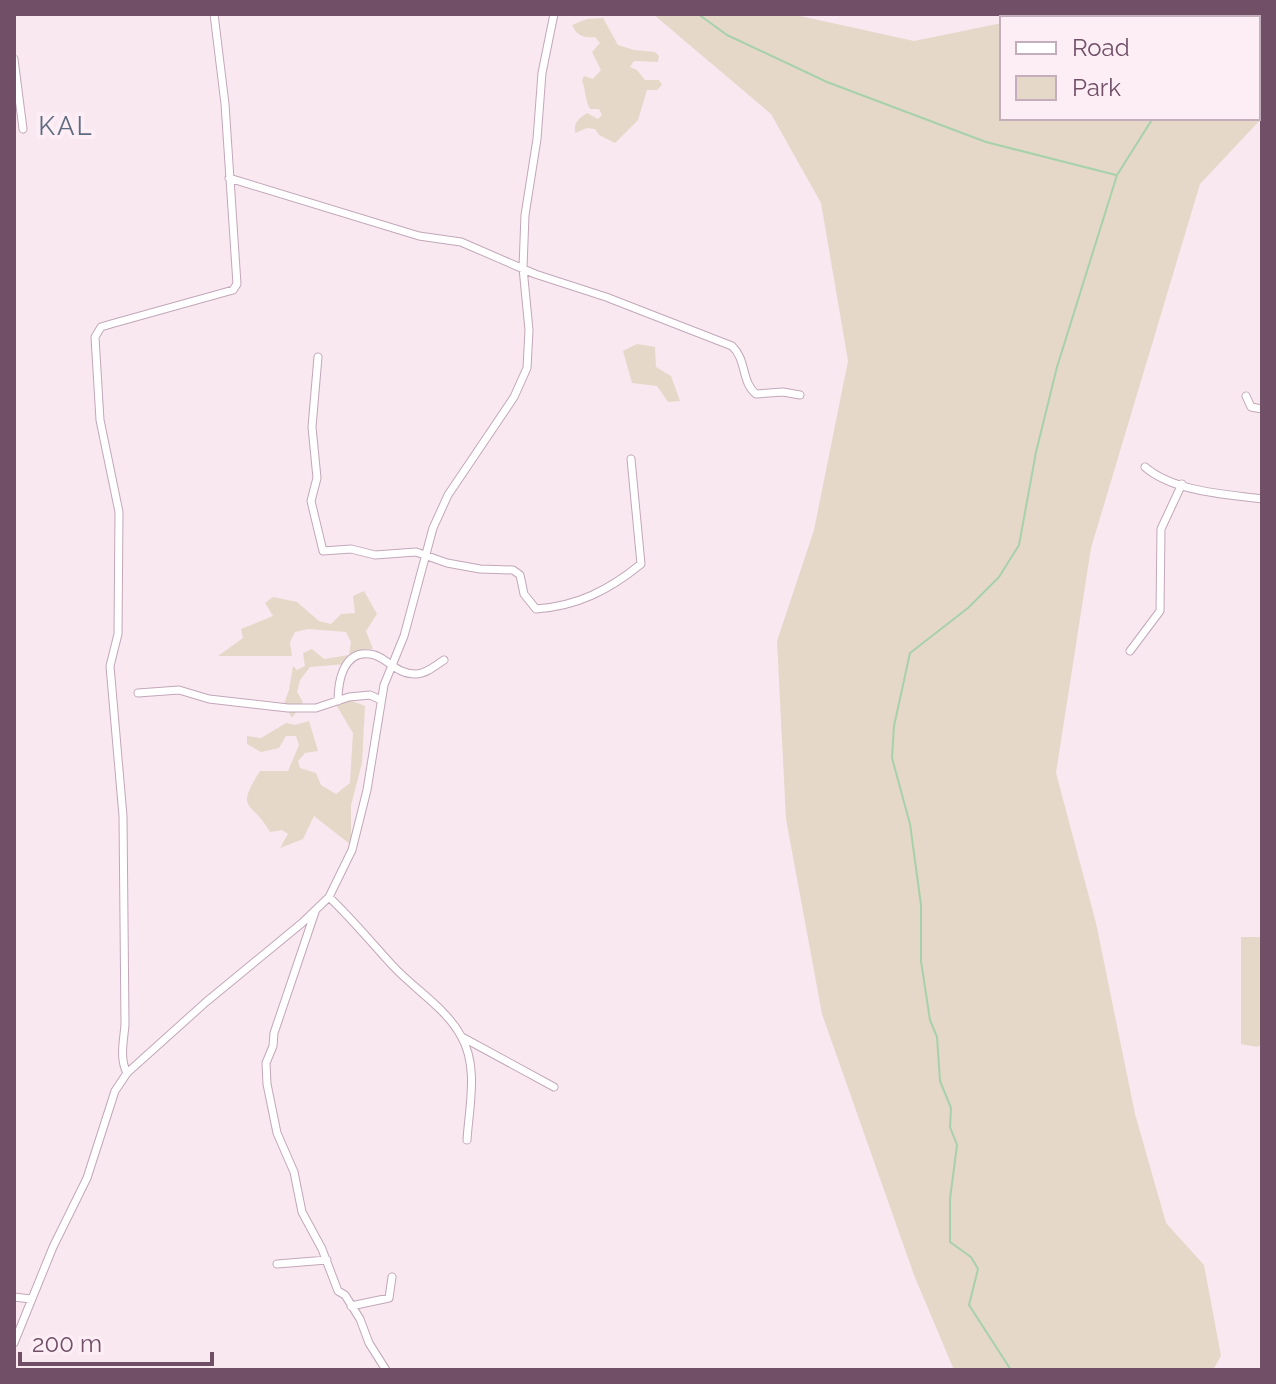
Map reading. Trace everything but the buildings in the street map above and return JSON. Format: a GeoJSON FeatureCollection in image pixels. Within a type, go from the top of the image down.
{"type":"FeatureCollection","features":[{"type":"Feature","properties":{"kind":"street"},"geometry":{"type":"LineString","coordinates":[[127,1073],[122,1054],[125,1024],[123,816],[110,666],[118,634],[119,512],[100,420],[95,337],[101,327],[233,290],[237,284],[224,92],[214,14]]}},
{"type":"Feature","properties":{"kind":"street"},"geometry":{"type":"LineString","coordinates":[[14,1343],[87,1178],[115,1091],[127,1073],[227,983],[316,910],[329,897],[352,850],[367,790],[381,700],[404,636],[433,528],[448,495],[502,417],[527,368],[529,330],[523,268],[525,215],[537,139],[542,73],[554,14]]}},
{"type":"Feature","properties":{"kind":"street"},"geometry":{"type":"LineString","coordinates":[[14,59],[23,129]]}},
{"type":"Feature","properties":{"kind":"street"},"geometry":{"type":"LineString","coordinates":[[229,178],[419,236],[461,242],[732,346],[740,356],[749,388],[756,394],[783,392],[800,395]]}},
{"type":"Feature","properties":{"kind":"street"},"geometry":{"type":"LineString","coordinates":[[318,357],[312,427],[317,478],[311,501],[323,551],[346,549],[375,555],[426,554],[447,563],[492,571],[513,570],[520,575],[524,594],[536,609],[586,600],[619,582],[641,564],[631,459]]}},
{"type":"Feature","properties":{"kind":"street"},"geometry":{"type":"LineString","coordinates":[[1246,396],[1251,407],[1262,409]]}},
{"type":"Feature","properties":{"kind":"street"},"geometry":{"type":"LineString","coordinates":[[1145,467],[1167,481],[1212,493],[1262,499]]}},
{"type":"Feature","properties":{"kind":"street"},"geometry":{"type":"LineString","coordinates":[[1130,651],[1160,611],[1161,529],[1182,484]]}},
{"type":"Feature","properties":{"kind":"street"},"geometry":{"type":"LineString","coordinates":[[338,701],[338,681],[343,668],[363,655],[372,654],[400,673],[421,674],[444,660]]}},
{"type":"Feature","properties":{"kind":"street"},"geometry":{"type":"LineString","coordinates":[[138,693],[179,690],[209,699],[288,708],[316,708],[370,695],[381,700]]}},
{"type":"Feature","properties":{"kind":"street"},"geometry":{"type":"LineString","coordinates":[[329,897],[367,934],[391,964],[435,1005],[462,1037],[554,1087]]}},
{"type":"Feature","properties":{"kind":"street"},"geometry":{"type":"LineString","coordinates":[[316,910],[274,1033],[266,1074],[277,1133],[294,1172],[302,1212],[327,1260],[338,1291],[345,1295],[360,1319],[369,1343],[386,1370]]}},
{"type":"Feature","properties":{"kind":"street"},"geometry":{"type":"LineString","coordinates":[[462,1037],[469,1062],[472,1099],[467,1140]]}},
{"type":"Feature","properties":{"kind":"street"},"geometry":{"type":"LineString","coordinates":[[277,1264],[327,1260]]}},
{"type":"Feature","properties":{"kind":"street"},"geometry":{"type":"LineString","coordinates":[[351,1306],[389,1298],[392,1277]]}},
{"type":"Feature","properties":{"kind":"street"},"geometry":{"type":"LineString","coordinates":[[14,1297],[31,1299]]}},
{"type":"Feature","properties":{"kind":"green space"},"geometry":{"type":"Polygon","coordinates":[[[653,14],[791,14],[914,41],[1000,23],[1000,120],[1260,120],[1260,16],[1172,16],[1262,14],[1262,118],[1200,184],[1091,548],[1056,773],[1096,923],[1135,1114],[1166,1223],[1204,1265],[1221,1356],[1213,1370],[954,1370],[914,1275],[822,1014],[786,819],[777,641],[814,530],[848,361],[821,203],[771,114],[653,14]]]}},
{"type":"Feature","properties":{"kind":"green space"},"geometry":{"type":"Polygon","coordinates":[[[603,18],[618,45],[655,52],[659,56],[658,62],[634,61],[630,67],[645,80],[659,80],[662,85],[657,90],[647,90],[638,120],[615,143],[599,135],[595,129],[587,128],[575,133],[577,121],[587,113],[598,119],[602,115],[599,109],[590,109],[582,81],[584,76],[593,79],[601,70],[592,52],[600,43],[595,37],[579,34],[572,25],[587,19],[603,18]]]}},
{"type":"Feature","properties":{"kind":"green space"},"geometry":{"type":"Polygon","coordinates":[[[637,344],[655,347],[656,367],[671,376],[680,401],[668,402],[657,386],[632,383],[623,351],[637,344]]]}},
{"type":"Feature","properties":{"kind":"green space"},"geometry":{"type":"Polygon","coordinates":[[[364,591],[377,614],[366,631],[373,649],[364,649],[346,664],[310,667],[300,680],[297,692],[303,702],[292,718],[284,704],[293,666],[297,670],[305,666],[303,653],[312,649],[324,659],[349,655],[351,642],[346,632],[308,629],[295,632],[290,642],[292,656],[218,656],[243,638],[241,629],[273,616],[265,603],[273,597],[297,602],[319,621],[331,624],[341,614],[355,613],[353,596],[364,591]]]}},
{"type":"Feature","properties":{"kind":"green space"},"geometry":{"type":"Polygon","coordinates":[[[352,701],[365,706],[362,763],[351,805],[351,845],[314,816],[303,839],[280,848],[288,834],[282,830],[270,832],[248,805],[248,794],[260,771],[288,771],[299,745],[296,736],[286,736],[279,748],[261,752],[247,744],[247,736],[261,738],[286,723],[295,725],[309,721],[318,751],[305,753],[298,761],[300,768],[316,773],[321,785],[336,794],[350,783],[353,733],[335,703],[352,701]]]}},
{"type":"Feature","properties":{"kind":"green space"},"geometry":{"type":"Polygon","coordinates":[[[1241,937],[1262,937],[1262,1044],[1257,1047],[1241,1044],[1241,937]]]}},
{"type":"Feature","properties":{"kind":"waterway"},"geometry":{"type":"LineString","coordinates":[[698,14],[727,35],[827,82],[986,142],[1116,175]]}},
{"type":"Feature","properties":{"kind":"waterway"},"geometry":{"type":"LineString","coordinates":[[1011,1370],[969,1305],[978,1269],[971,1257],[950,1242],[950,1199],[957,1145],[950,1127],[951,1108],[940,1081],[937,1037],[930,1020],[921,961],[921,905],[910,824],[892,758],[894,726],[910,653],[968,608],[999,577],[1019,545],[1036,452],[1057,367],[1117,175],[1152,120]]}},
{"type":"Feature","properties":{"kind":"district","name":"KAL"},"geometry":{"type":"Point","coordinates":[66,126]}}]}
